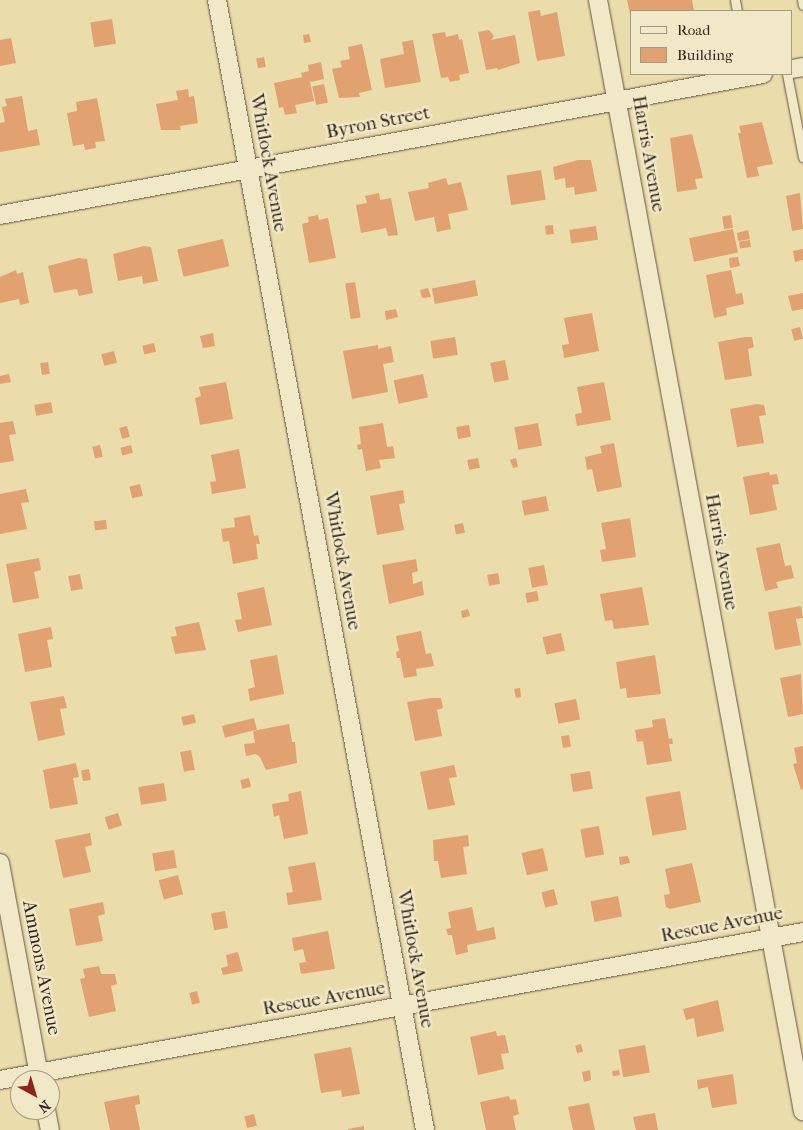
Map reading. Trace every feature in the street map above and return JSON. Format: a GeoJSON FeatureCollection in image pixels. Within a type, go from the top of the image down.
{"type":"FeatureCollection","features":[{"type":"Feature","properties":{"kind":"street","name":"Whitlock Avenue"},"geometry":{"type":"LineString","coordinates":[[217,0],[425,1130]]}},
{"type":"Feature","properties":{"kind":"street","name":"Harris Avenue"},"geometry":{"type":"LineString","coordinates":[[598,0],[803,1111]]}},
{"type":"Feature","properties":{"kind":"street","name":"Byron Street"},"geometry":{"type":"LineString","coordinates":[[0,215],[749,75]]}},
{"type":"Feature","properties":{"kind":"street","name":"Ammons Avenue"},"geometry":{"type":"LineString","coordinates":[[0,863],[39,1070]]}},
{"type":"Feature","properties":{"kind":"street","name":"Rescue Avenue"},"geometry":{"type":"LineString","coordinates":[[60,1072],[402,1006],[803,932]]}},
{"type":"Feature","properties":{"kind":"lane"},"geometry":{"type":"LineString","coordinates":[[802,0],[803,5]]}},
{"type":"Feature","properties":{"kind":"lane"},"geometry":{"type":"LineString","coordinates":[[787,75],[803,157]]}},
{"type":"Feature","properties":{"kind":"building"},"geometry":{"type":"Polygon","coordinates":[[[627,0],[692,0],[694,10],[630,10],[630,14],[627,0]]]}},
{"type":"Feature","properties":{"kind":"building"},"geometry":{"type":"Polygon","coordinates":[[[540,10],[541,16],[557,12],[565,56],[537,61],[528,12],[540,10]]]}},
{"type":"Feature","properties":{"kind":"building"},"geometry":{"type":"Polygon","coordinates":[[[112,19],[116,44],[94,47],[90,22],[112,19]]]}},
{"type":"Feature","properties":{"kind":"building"},"geometry":{"type":"Polygon","coordinates":[[[489,30],[494,36],[491,40],[515,35],[520,63],[498,70],[497,68],[486,70],[478,32],[489,30]]]}},
{"type":"Feature","properties":{"kind":"building"},"geometry":{"type":"Polygon","coordinates":[[[445,32],[446,37],[458,34],[459,40],[462,39],[469,73],[459,75],[460,80],[450,82],[448,77],[441,78],[432,34],[445,32]]]}},
{"type":"Feature","properties":{"kind":"building"},"geometry":{"type":"Polygon","coordinates":[[[309,34],[311,42],[304,43],[303,35],[309,34]]]}},
{"type":"Feature","properties":{"kind":"building"},"geometry":{"type":"Polygon","coordinates":[[[11,38],[16,63],[0,66],[0,40],[11,38]]]}},
{"type":"Feature","properties":{"kind":"building"},"geometry":{"type":"Polygon","coordinates":[[[413,40],[421,82],[385,88],[380,59],[404,54],[402,42],[413,40]]]}},
{"type":"Feature","properties":{"kind":"building"},"geometry":{"type":"Polygon","coordinates":[[[362,44],[372,90],[359,93],[360,97],[339,98],[332,69],[342,67],[340,61],[350,59],[348,47],[362,44]]]}},
{"type":"Feature","properties":{"kind":"building"},"geometry":{"type":"Polygon","coordinates":[[[264,57],[266,67],[258,68],[256,59],[264,57]]]}},
{"type":"Feature","properties":{"kind":"building"},"geometry":{"type":"Polygon","coordinates":[[[321,62],[324,79],[310,82],[314,101],[295,105],[297,113],[285,115],[283,107],[279,108],[274,83],[302,77],[301,73],[309,71],[308,65],[321,62]]]}},
{"type":"Feature","properties":{"kind":"building"},"geometry":{"type":"Polygon","coordinates":[[[324,84],[328,103],[316,105],[312,86],[324,84]]]}},
{"type":"Feature","properties":{"kind":"building"},"geometry":{"type":"Polygon","coordinates":[[[188,89],[189,97],[194,96],[198,123],[180,126],[181,130],[161,130],[156,104],[178,100],[176,91],[188,89]]]}},
{"type":"Feature","properties":{"kind":"building"},"geometry":{"type":"Polygon","coordinates":[[[22,96],[28,131],[37,129],[40,145],[0,152],[0,123],[5,122],[2,107],[7,106],[5,99],[22,96]]]}},
{"type":"Feature","properties":{"kind":"building"},"geometry":{"type":"Polygon","coordinates":[[[97,98],[105,141],[95,142],[96,148],[85,150],[84,144],[73,146],[67,113],[77,111],[76,102],[97,98]]]}},
{"type":"Feature","properties":{"kind":"building"},"geometry":{"type":"Polygon","coordinates":[[[762,122],[773,164],[757,167],[759,176],[747,178],[738,133],[741,133],[739,126],[762,122]]]}},
{"type":"Feature","properties":{"kind":"building"},"geometry":{"type":"Polygon","coordinates":[[[692,134],[703,178],[695,179],[697,189],[677,192],[670,138],[692,134]]]}},
{"type":"Feature","properties":{"kind":"building"},"geometry":{"type":"Polygon","coordinates":[[[578,160],[591,160],[597,191],[575,195],[574,187],[566,188],[565,178],[555,180],[553,167],[578,160]]]}},
{"type":"Feature","properties":{"kind":"building"},"geometry":{"type":"Polygon","coordinates":[[[541,170],[546,200],[511,205],[506,175],[541,170]]]}},
{"type":"Feature","properties":{"kind":"building"},"geometry":{"type":"Polygon","coordinates":[[[446,178],[448,185],[461,182],[468,210],[448,214],[451,229],[437,232],[434,217],[415,221],[408,192],[429,188],[428,183],[446,178]]]}},
{"type":"Feature","properties":{"kind":"building"},"geometry":{"type":"Polygon","coordinates":[[[379,193],[380,200],[391,198],[398,235],[388,236],[386,228],[361,233],[356,205],[367,203],[365,196],[379,193]]]}},
{"type":"Feature","properties":{"kind":"building"},"geometry":{"type":"Polygon","coordinates":[[[800,193],[803,229],[792,231],[786,196],[800,193]]]}},
{"type":"Feature","properties":{"kind":"building"},"geometry":{"type":"Polygon","coordinates":[[[318,215],[319,220],[328,218],[336,258],[309,263],[302,224],[309,222],[308,217],[318,215]]]}},
{"type":"Feature","properties":{"kind":"building"},"geometry":{"type":"Polygon","coordinates":[[[731,215],[733,228],[724,229],[722,216],[731,215]]]}},
{"type":"Feature","properties":{"kind":"building"},"geometry":{"type":"Polygon","coordinates":[[[553,225],[554,234],[546,235],[545,226],[553,225]]]}},
{"type":"Feature","properties":{"kind":"building"},"geometry":{"type":"Polygon","coordinates":[[[596,226],[598,240],[571,244],[569,230],[596,226]]]}},
{"type":"Feature","properties":{"kind":"building"},"geometry":{"type":"Polygon","coordinates":[[[733,229],[738,252],[694,262],[689,238],[733,229]]]}},
{"type":"Feature","properties":{"kind":"building"},"geometry":{"type":"Polygon","coordinates":[[[748,230],[750,239],[738,241],[737,233],[748,230]]]}},
{"type":"Feature","properties":{"kind":"building"},"geometry":{"type":"Polygon","coordinates":[[[223,239],[229,266],[184,277],[177,250],[223,239]]]}},
{"type":"Feature","properties":{"kind":"building"},"geometry":{"type":"Polygon","coordinates":[[[750,240],[751,247],[740,248],[739,242],[750,240]]]}},
{"type":"Feature","properties":{"kind":"building"},"geometry":{"type":"Polygon","coordinates":[[[144,246],[151,247],[158,281],[143,284],[142,276],[118,281],[113,254],[144,246]]]}},
{"type":"Feature","properties":{"kind":"building"},"geometry":{"type":"Polygon","coordinates":[[[803,249],[803,260],[795,262],[793,251],[803,249]]]}},
{"type":"Feature","properties":{"kind":"building"},"geometry":{"type":"Polygon","coordinates":[[[738,257],[740,266],[730,268],[729,258],[738,257]]]}},
{"type":"Feature","properties":{"kind":"building"},"geometry":{"type":"Polygon","coordinates":[[[79,258],[87,259],[93,293],[79,296],[77,289],[54,293],[48,266],[79,258]]]}},
{"type":"Feature","properties":{"kind":"building"},"geometry":{"type":"Polygon","coordinates":[[[16,270],[17,274],[23,272],[29,303],[20,305],[19,299],[0,303],[0,277],[16,270]]]}},
{"type":"Feature","properties":{"kind":"building"},"geometry":{"type":"Polygon","coordinates":[[[731,270],[736,294],[742,293],[744,304],[726,308],[727,315],[714,318],[706,275],[731,270]]]}},
{"type":"Feature","properties":{"kind":"building"},"geometry":{"type":"Polygon","coordinates":[[[475,280],[478,296],[435,304],[432,288],[475,280]]]}},
{"type":"Feature","properties":{"kind":"building"},"geometry":{"type":"Polygon","coordinates":[[[355,282],[361,318],[351,319],[345,284],[355,282]]]}},
{"type":"Feature","properties":{"kind":"building"},"geometry":{"type":"Polygon","coordinates":[[[428,288],[431,297],[422,298],[420,290],[428,288]]]}},
{"type":"Feature","properties":{"kind":"building"},"geometry":{"type":"Polygon","coordinates":[[[803,293],[803,309],[792,311],[788,296],[803,293]]]}},
{"type":"Feature","properties":{"kind":"building"},"geometry":{"type":"Polygon","coordinates":[[[396,309],[398,317],[386,320],[385,311],[396,309]]]}},
{"type":"Feature","properties":{"kind":"building"},"geometry":{"type":"Polygon","coordinates":[[[592,313],[599,351],[564,358],[562,345],[569,344],[564,318],[592,313]]]}},
{"type":"Feature","properties":{"kind":"building"},"geometry":{"type":"Polygon","coordinates":[[[800,327],[803,339],[794,341],[791,329],[800,327]]]}},
{"type":"Feature","properties":{"kind":"building"},"geometry":{"type":"Polygon","coordinates":[[[213,333],[215,346],[203,348],[200,336],[213,333]]]}},
{"type":"Feature","properties":{"kind":"building"},"geometry":{"type":"Polygon","coordinates":[[[455,337],[458,355],[433,359],[430,341],[455,337]]]}},
{"type":"Feature","properties":{"kind":"building"},"geometry":{"type":"Polygon","coordinates":[[[752,337],[754,347],[748,349],[752,376],[725,380],[718,342],[752,337]]]}},
{"type":"Feature","properties":{"kind":"building"},"geometry":{"type":"Polygon","coordinates":[[[154,343],[156,352],[144,354],[142,346],[154,343]]]}},
{"type":"Feature","properties":{"kind":"building"},"geometry":{"type":"Polygon","coordinates":[[[378,345],[378,349],[391,346],[394,362],[383,364],[388,392],[352,399],[343,351],[378,345]]]}},
{"type":"Feature","properties":{"kind":"building"},"geometry":{"type":"Polygon","coordinates":[[[114,351],[117,363],[104,366],[101,354],[114,351]]]}},
{"type":"Feature","properties":{"kind":"building"},"geometry":{"type":"Polygon","coordinates":[[[505,360],[509,380],[494,382],[490,363],[505,360]]]}},
{"type":"Feature","properties":{"kind":"building"},"geometry":{"type":"Polygon","coordinates":[[[48,362],[50,374],[42,375],[40,363],[48,362]]]}},
{"type":"Feature","properties":{"kind":"building"},"geometry":{"type":"Polygon","coordinates":[[[9,374],[11,382],[0,384],[0,376],[9,374]]]}},
{"type":"Feature","properties":{"kind":"building"},"geometry":{"type":"Polygon","coordinates":[[[423,374],[428,397],[399,404],[394,380],[423,374]]]}},
{"type":"Feature","properties":{"kind":"building"},"geometry":{"type":"Polygon","coordinates":[[[226,382],[233,419],[200,425],[195,398],[201,396],[199,387],[226,382]]]}},
{"type":"Feature","properties":{"kind":"building"},"geometry":{"type":"Polygon","coordinates":[[[604,382],[611,420],[577,426],[575,414],[582,413],[577,387],[604,382]]]}},
{"type":"Feature","properties":{"kind":"building"},"geometry":{"type":"Polygon","coordinates":[[[51,402],[53,413],[36,416],[34,405],[51,402]]]}},
{"type":"Feature","properties":{"kind":"building"},"geometry":{"type":"Polygon","coordinates":[[[757,404],[764,405],[766,415],[759,416],[764,443],[737,447],[730,409],[757,404]]]}},
{"type":"Feature","properties":{"kind":"building"},"geometry":{"type":"Polygon","coordinates":[[[13,421],[16,434],[9,435],[14,461],[0,463],[0,423],[13,421]]]}},
{"type":"Feature","properties":{"kind":"building"},"geometry":{"type":"Polygon","coordinates":[[[383,423],[387,447],[393,446],[395,458],[379,460],[381,468],[366,471],[362,449],[358,450],[357,445],[361,444],[359,427],[383,423]]]}},
{"type":"Feature","properties":{"kind":"building"},"geometry":{"type":"Polygon","coordinates":[[[538,423],[542,446],[518,450],[514,427],[538,423]]]}},
{"type":"Feature","properties":{"kind":"building"},"geometry":{"type":"Polygon","coordinates":[[[469,425],[471,437],[458,439],[456,427],[469,425]]]}},
{"type":"Feature","properties":{"kind":"building"},"geometry":{"type":"Polygon","coordinates":[[[127,426],[130,437],[122,439],[119,428],[127,426]]]}},
{"type":"Feature","properties":{"kind":"building"},"geometry":{"type":"Polygon","coordinates":[[[614,443],[622,487],[597,492],[592,469],[587,470],[585,457],[602,453],[600,446],[614,443]]]}},
{"type":"Feature","properties":{"kind":"building"},"geometry":{"type":"Polygon","coordinates":[[[100,445],[103,457],[95,459],[92,447],[100,445]]]}},
{"type":"Feature","properties":{"kind":"building"},"geometry":{"type":"Polygon","coordinates":[[[131,445],[133,453],[122,455],[120,448],[131,445]]]}},
{"type":"Feature","properties":{"kind":"building"},"geometry":{"type":"Polygon","coordinates":[[[239,449],[246,488],[212,494],[210,482],[216,481],[211,455],[239,449]]]}},
{"type":"Feature","properties":{"kind":"building"},"geometry":{"type":"Polygon","coordinates":[[[478,458],[480,468],[469,470],[467,460],[478,458]]]}},
{"type":"Feature","properties":{"kind":"building"},"geometry":{"type":"Polygon","coordinates":[[[516,458],[518,467],[513,468],[510,460],[516,458]]]}},
{"type":"Feature","properties":{"kind":"building"},"geometry":{"type":"Polygon","coordinates":[[[769,472],[770,475],[777,474],[779,484],[772,485],[777,510],[750,515],[743,477],[769,472]]]}},
{"type":"Feature","properties":{"kind":"building"},"geometry":{"type":"Polygon","coordinates":[[[140,484],[143,496],[132,498],[129,487],[140,484]]]}},
{"type":"Feature","properties":{"kind":"building"},"geometry":{"type":"Polygon","coordinates":[[[26,489],[29,502],[21,503],[27,529],[0,534],[0,494],[26,489]]]}},
{"type":"Feature","properties":{"kind":"building"},"geometry":{"type":"Polygon","coordinates":[[[403,490],[405,503],[399,504],[404,530],[377,535],[370,496],[403,490]]]}},
{"type":"Feature","properties":{"kind":"building"},"geometry":{"type":"Polygon","coordinates":[[[546,496],[549,511],[524,515],[521,501],[546,496]]]}},
{"type":"Feature","properties":{"kind":"building"},"geometry":{"type":"Polygon","coordinates":[[[250,515],[254,536],[258,535],[260,544],[256,544],[258,559],[233,564],[229,541],[223,542],[221,529],[235,527],[234,518],[250,515]]]}},
{"type":"Feature","properties":{"kind":"building"},"geometry":{"type":"Polygon","coordinates":[[[630,518],[636,557],[602,562],[600,550],[606,549],[601,523],[630,518]]]}},
{"type":"Feature","properties":{"kind":"building"},"geometry":{"type":"Polygon","coordinates":[[[106,520],[107,529],[95,530],[94,521],[106,520]]]}},
{"type":"Feature","properties":{"kind":"building"},"geometry":{"type":"Polygon","coordinates":[[[463,523],[465,533],[456,535],[454,525],[463,523]]]}},
{"type":"Feature","properties":{"kind":"building"},"geometry":{"type":"Polygon","coordinates":[[[780,543],[785,566],[791,565],[794,578],[776,582],[778,588],[765,591],[756,548],[780,543]]]}},
{"type":"Feature","properties":{"kind":"building"},"geometry":{"type":"Polygon","coordinates":[[[39,558],[41,570],[34,572],[39,598],[13,603],[6,564],[39,558]]]}},
{"type":"Feature","properties":{"kind":"building"},"geometry":{"type":"Polygon","coordinates":[[[416,559],[418,571],[412,573],[413,584],[422,581],[424,595],[389,604],[382,565],[416,559]]]}},
{"type":"Feature","properties":{"kind":"building"},"geometry":{"type":"Polygon","coordinates":[[[544,565],[548,585],[532,588],[528,568],[544,565]]]}},
{"type":"Feature","properties":{"kind":"building"},"geometry":{"type":"Polygon","coordinates":[[[498,573],[500,584],[489,586],[487,575],[498,573]]]}},
{"type":"Feature","properties":{"kind":"building"},"geometry":{"type":"Polygon","coordinates":[[[80,574],[83,589],[71,591],[68,576],[80,574]]]}},
{"type":"Feature","properties":{"kind":"building"},"geometry":{"type":"Polygon","coordinates":[[[264,587],[272,625],[238,632],[235,620],[242,619],[237,593],[264,587]]]}},
{"type":"Feature","properties":{"kind":"building"},"geometry":{"type":"Polygon","coordinates":[[[642,587],[649,625],[614,629],[612,620],[605,621],[600,594],[642,587]]]}},
{"type":"Feature","properties":{"kind":"building"},"geometry":{"type":"Polygon","coordinates":[[[537,591],[539,601],[527,603],[525,593],[537,591]]]}},
{"type":"Feature","properties":{"kind":"building"},"geometry":{"type":"Polygon","coordinates":[[[801,606],[803,618],[796,619],[801,645],[775,650],[768,612],[801,606]]]}},
{"type":"Feature","properties":{"kind":"building"},"geometry":{"type":"Polygon","coordinates":[[[468,609],[470,616],[462,618],[461,611],[468,609]]]}},
{"type":"Feature","properties":{"kind":"building"},"geometry":{"type":"Polygon","coordinates":[[[199,622],[206,650],[175,654],[171,637],[177,636],[175,627],[199,622]]]}},
{"type":"Feature","properties":{"kind":"building"},"geometry":{"type":"Polygon","coordinates":[[[51,627],[53,639],[47,640],[52,667],[25,672],[18,634],[51,627]]]}},
{"type":"Feature","properties":{"kind":"building"},"geometry":{"type":"Polygon","coordinates":[[[421,631],[426,654],[431,653],[434,666],[416,669],[417,676],[404,678],[400,658],[397,658],[396,652],[399,651],[396,636],[421,631]]]}},
{"type":"Feature","properties":{"kind":"building"},"geometry":{"type":"Polygon","coordinates":[[[561,633],[565,651],[547,655],[542,637],[561,633]]]}},
{"type":"Feature","properties":{"kind":"building"},"geometry":{"type":"Polygon","coordinates":[[[277,655],[284,694],[250,701],[248,689],[255,687],[250,660],[277,655]]]}},
{"type":"Feature","properties":{"kind":"building"},"geometry":{"type":"Polygon","coordinates":[[[655,655],[661,694],[627,698],[626,688],[620,689],[616,662],[655,655]]]}},
{"type":"Feature","properties":{"kind":"building"},"geometry":{"type":"Polygon","coordinates":[[[801,674],[803,714],[788,717],[780,678],[801,674]]]}},
{"type":"Feature","properties":{"kind":"building"},"geometry":{"type":"Polygon","coordinates":[[[520,688],[521,697],[516,698],[514,689],[520,688]]]}},
{"type":"Feature","properties":{"kind":"building"},"geometry":{"type":"Polygon","coordinates":[[[64,696],[67,708],[60,709],[65,735],[38,741],[30,702],[64,696]]]}},
{"type":"Feature","properties":{"kind":"building"},"geometry":{"type":"Polygon","coordinates":[[[441,698],[443,708],[437,710],[442,736],[415,741],[407,702],[441,698]]]}},
{"type":"Feature","properties":{"kind":"building"},"geometry":{"type":"Polygon","coordinates":[[[576,699],[580,720],[558,724],[554,703],[576,699]]]}},
{"type":"Feature","properties":{"kind":"building"},"geometry":{"type":"Polygon","coordinates":[[[194,714],[196,723],[183,726],[181,717],[194,714]]]}},
{"type":"Feature","properties":{"kind":"building"},"geometry":{"type":"Polygon","coordinates":[[[254,718],[257,730],[225,738],[222,726],[254,718]]]}},
{"type":"Feature","properties":{"kind":"building"},"geometry":{"type":"Polygon","coordinates":[[[665,718],[669,739],[672,738],[673,744],[669,744],[672,761],[647,765],[643,741],[637,742],[635,730],[653,727],[652,720],[665,718]]]}},
{"type":"Feature","properties":{"kind":"building"},"geometry":{"type":"Polygon","coordinates":[[[289,724],[292,742],[295,742],[297,763],[266,770],[260,757],[256,754],[246,756],[244,744],[255,743],[253,731],[289,724]]]}},
{"type":"Feature","properties":{"kind":"building"},"geometry":{"type":"Polygon","coordinates":[[[569,735],[571,747],[563,748],[561,736],[569,735]]]}},
{"type":"Feature","properties":{"kind":"building"},"geometry":{"type":"Polygon","coordinates":[[[803,746],[803,789],[801,790],[793,764],[797,763],[794,748],[803,746]]]}},
{"type":"Feature","properties":{"kind":"building"},"geometry":{"type":"Polygon","coordinates":[[[191,750],[195,770],[184,772],[180,752],[191,750]]]}},
{"type":"Feature","properties":{"kind":"building"},"geometry":{"type":"Polygon","coordinates":[[[76,763],[79,777],[73,778],[78,804],[50,809],[43,770],[76,763]]]}},
{"type":"Feature","properties":{"kind":"building"},"geometry":{"type":"Polygon","coordinates":[[[454,765],[457,777],[449,778],[455,805],[428,810],[420,772],[454,765]]]}},
{"type":"Feature","properties":{"kind":"building"},"geometry":{"type":"Polygon","coordinates":[[[89,769],[91,780],[83,781],[81,770],[89,769]]]}},
{"type":"Feature","properties":{"kind":"building"},"geometry":{"type":"Polygon","coordinates":[[[590,771],[593,789],[573,792],[570,774],[590,771]]]}},
{"type":"Feature","properties":{"kind":"building"},"geometry":{"type":"Polygon","coordinates":[[[249,778],[251,787],[242,789],[240,780],[249,778]]]}},
{"type":"Feature","properties":{"kind":"building"},"geometry":{"type":"Polygon","coordinates":[[[164,783],[167,801],[141,805],[138,787],[164,783]]]}},
{"type":"Feature","properties":{"kind":"building"},"geometry":{"type":"Polygon","coordinates":[[[301,791],[308,834],[284,839],[279,815],[274,817],[272,804],[289,801],[288,794],[301,791]]]}},
{"type":"Feature","properties":{"kind":"building"},"geometry":{"type":"Polygon","coordinates":[[[680,791],[687,829],[652,835],[646,797],[680,791]]]}},
{"type":"Feature","properties":{"kind":"building"},"geometry":{"type":"Polygon","coordinates":[[[118,813],[122,825],[109,830],[105,817],[118,813]]]}},
{"type":"Feature","properties":{"kind":"building"},"geometry":{"type":"Polygon","coordinates":[[[599,826],[604,855],[585,858],[580,829],[599,826]]]}},
{"type":"Feature","properties":{"kind":"building"},"geometry":{"type":"Polygon","coordinates":[[[90,833],[92,845],[85,847],[91,872],[63,878],[55,840],[90,833]]]}},
{"type":"Feature","properties":{"kind":"building"},"geometry":{"type":"Polygon","coordinates":[[[468,835],[469,846],[463,847],[467,874],[441,878],[438,861],[434,861],[433,840],[468,835]]]}},
{"type":"Feature","properties":{"kind":"building"},"geometry":{"type":"Polygon","coordinates":[[[543,848],[548,870],[527,875],[522,853],[543,848]]]}},
{"type":"Feature","properties":{"kind":"building"},"geometry":{"type":"Polygon","coordinates":[[[174,850],[177,868],[155,871],[152,853],[174,850]]]}},
{"type":"Feature","properties":{"kind":"building"},"geometry":{"type":"Polygon","coordinates":[[[628,856],[630,863],[620,865],[619,857],[628,856]]]}},
{"type":"Feature","properties":{"kind":"building"},"geometry":{"type":"Polygon","coordinates":[[[315,862],[322,900],[288,905],[286,893],[293,892],[288,867],[315,862]]]}},
{"type":"Feature","properties":{"kind":"building"},"geometry":{"type":"Polygon","coordinates":[[[692,863],[701,902],[670,909],[666,907],[664,895],[670,894],[665,869],[692,863]]]}},
{"type":"Feature","properties":{"kind":"building"},"geometry":{"type":"Polygon","coordinates":[[[178,875],[183,894],[164,899],[159,880],[178,875]]]}},
{"type":"Feature","properties":{"kind":"building"},"geometry":{"type":"Polygon","coordinates":[[[554,889],[558,905],[545,908],[541,892],[554,889]]]}},
{"type":"Feature","properties":{"kind":"building"},"geometry":{"type":"Polygon","coordinates":[[[618,896],[622,917],[595,922],[591,901],[618,896]]]}},
{"type":"Feature","properties":{"kind":"building"},"geometry":{"type":"Polygon","coordinates":[[[103,902],[105,914],[98,916],[103,941],[76,946],[69,909],[103,902]]]}},
{"type":"Feature","properties":{"kind":"building"},"geometry":{"type":"Polygon","coordinates":[[[472,907],[477,931],[494,927],[496,939],[467,945],[468,952],[456,955],[452,935],[448,935],[446,929],[451,928],[448,912],[472,907]]]}},
{"type":"Feature","properties":{"kind":"building"},"geometry":{"type":"Polygon","coordinates":[[[225,911],[228,928],[214,930],[211,913],[225,911]]]}},
{"type":"Feature","properties":{"kind":"building"},"geometry":{"type":"Polygon","coordinates":[[[328,931],[335,969],[301,974],[299,963],[306,962],[303,949],[294,951],[292,938],[328,931]]]}},
{"type":"Feature","properties":{"kind":"building"},"geometry":{"type":"Polygon","coordinates":[[[238,952],[243,971],[223,975],[221,968],[228,966],[226,955],[238,952]]]}},
{"type":"Feature","properties":{"kind":"building"},"geometry":{"type":"Polygon","coordinates":[[[99,966],[101,974],[115,974],[117,984],[111,986],[116,1011],[89,1017],[80,979],[85,978],[83,969],[99,966]]]}},
{"type":"Feature","properties":{"kind":"building"},"geometry":{"type":"Polygon","coordinates":[[[197,991],[200,1003],[192,1005],[189,993],[197,991]]]}},
{"type":"Feature","properties":{"kind":"building"},"geometry":{"type":"Polygon","coordinates":[[[718,1000],[724,1031],[697,1037],[694,1018],[686,1020],[683,1009],[718,1000]]]}},
{"type":"Feature","properties":{"kind":"building"},"geometry":{"type":"Polygon","coordinates":[[[496,1031],[497,1036],[505,1035],[509,1053],[501,1054],[504,1069],[478,1075],[470,1037],[496,1031]]]}},
{"type":"Feature","properties":{"kind":"building"},"geometry":{"type":"Polygon","coordinates":[[[581,1044],[583,1052],[577,1053],[575,1045],[581,1044]]]}},
{"type":"Feature","properties":{"kind":"building"},"geometry":{"type":"Polygon","coordinates":[[[645,1045],[650,1073],[623,1077],[618,1050],[645,1045]]]}},
{"type":"Feature","properties":{"kind":"building"},"geometry":{"type":"Polygon","coordinates":[[[351,1047],[360,1094],[342,1097],[341,1090],[321,1093],[314,1054],[351,1047]]]}},
{"type":"Feature","properties":{"kind":"building"},"geometry":{"type":"Polygon","coordinates":[[[590,1070],[591,1080],[584,1082],[582,1072],[590,1070]]]}},
{"type":"Feature","properties":{"kind":"building"},"geometry":{"type":"Polygon","coordinates":[[[619,1070],[620,1075],[613,1076],[612,1071],[619,1070]]]}},
{"type":"Feature","properties":{"kind":"building"},"geometry":{"type":"Polygon","coordinates":[[[733,1074],[737,1104],[712,1108],[708,1087],[698,1089],[697,1080],[733,1074]]]}},
{"type":"Feature","properties":{"kind":"building"},"geometry":{"type":"Polygon","coordinates":[[[139,1095],[140,1104],[135,1105],[140,1130],[110,1130],[104,1102],[139,1095]]]}},
{"type":"Feature","properties":{"kind":"building"},"geometry":{"type":"Polygon","coordinates":[[[509,1096],[510,1100],[516,1099],[519,1114],[513,1116],[516,1130],[486,1130],[480,1102],[509,1096]]]}},
{"type":"Feature","properties":{"kind":"building"},"geometry":{"type":"Polygon","coordinates":[[[589,1103],[595,1130],[573,1130],[568,1107],[589,1103]]]}},
{"type":"Feature","properties":{"kind":"building"},"geometry":{"type":"Polygon","coordinates":[[[655,1113],[658,1130],[636,1130],[633,1117],[655,1113]]]}},
{"type":"Feature","properties":{"kind":"building"},"geometry":{"type":"Polygon","coordinates":[[[254,1114],[257,1126],[247,1128],[244,1116],[254,1114]]]}},
{"type":"Feature","properties":{"kind":"building"},"geometry":{"type":"Polygon","coordinates":[[[364,1126],[364,1130],[348,1130],[348,1129],[364,1126]]]}}]}
